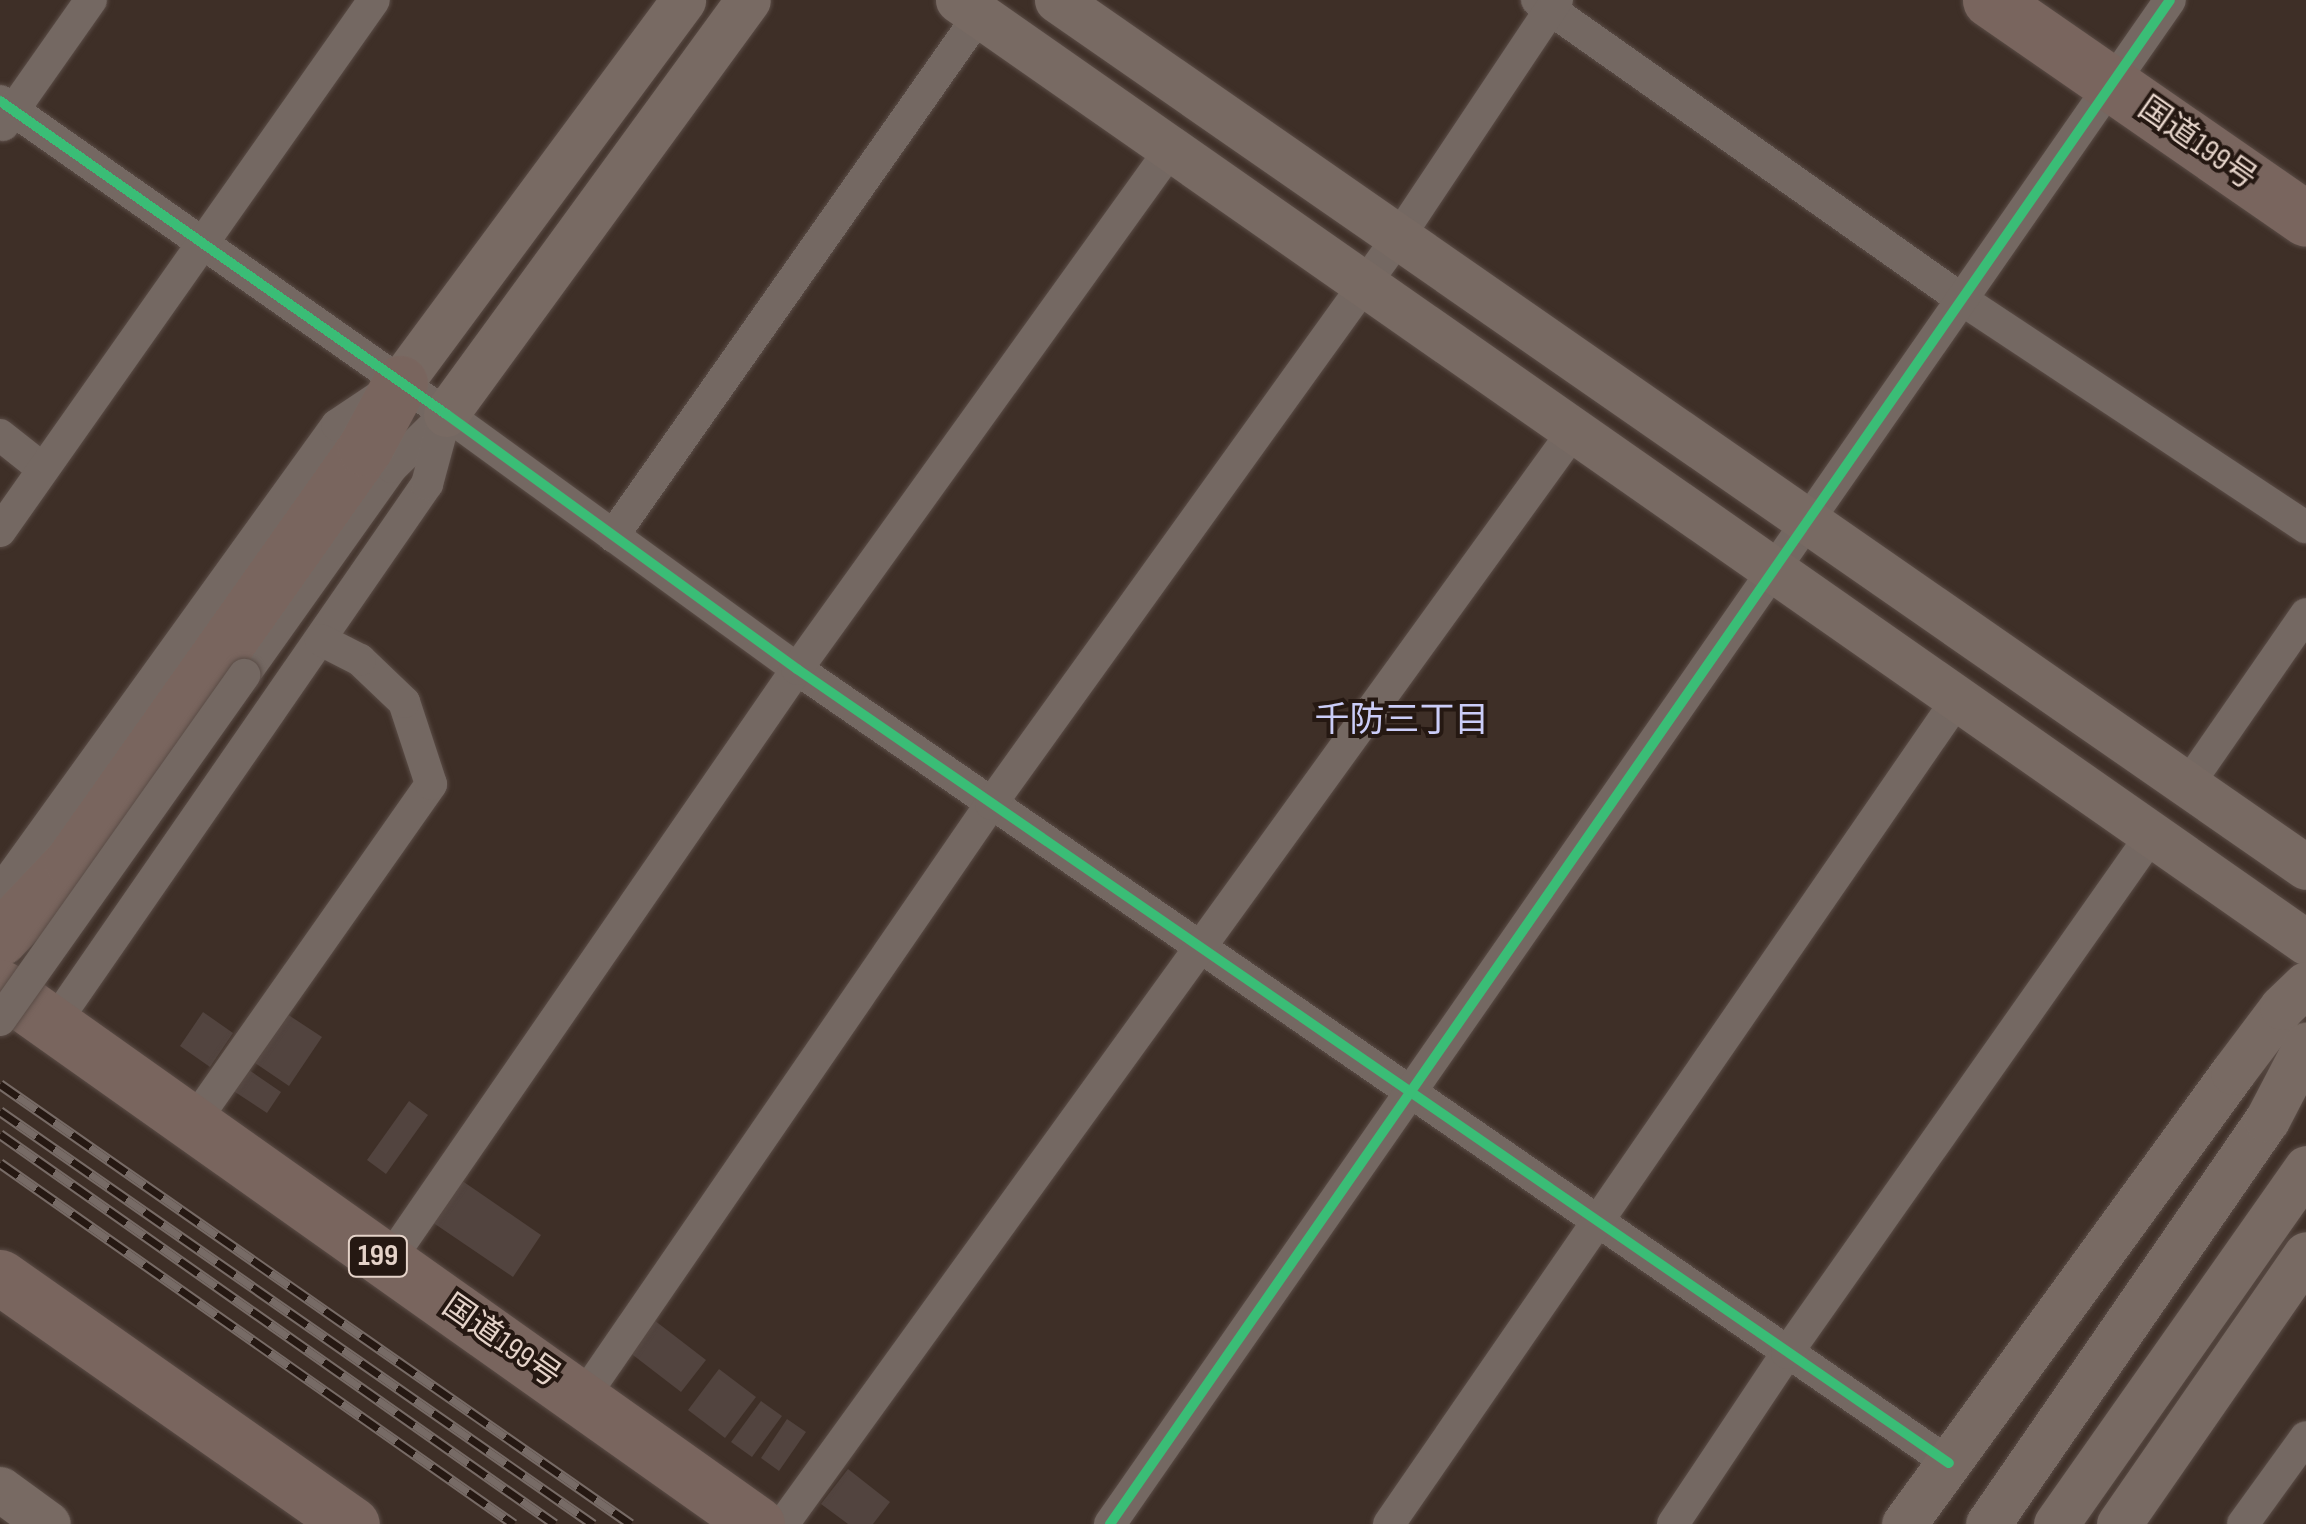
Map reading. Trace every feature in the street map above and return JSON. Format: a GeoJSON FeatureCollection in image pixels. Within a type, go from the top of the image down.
{"type":"FeatureCollection","features":[{"type":"Feature","properties":{"kind":"highway","name":"国道199号"},"geometry":{"type":"LineString","coordinates":[[1990,0],[2306,219]]}},
{"type":"Feature","properties":{"kind":"highway"},"geometry":{"type":"LineString","coordinates":[[0,938],[72,862],[230,667],[365,448],[400,383]]}},
{"type":"Feature","properties":{"kind":"highway","name":"国道199号"},"geometry":{"type":"LineString","coordinates":[[0,987],[26,1022],[193,1123],[758,1524]]}},
{"type":"Feature","properties":{"kind":"highway"},"geometry":{"type":"LineString","coordinates":[[0,1277],[352,1524]]}},
{"type":"Feature","properties":{"kind":"highway"},"geometry":{"type":"LineString","coordinates":[[0,1319],[288,1524]]}},
{"type":"Feature","properties":{"kind":"street"},"geometry":{"type":"LineString","coordinates":[[91,0],[4,113],[202,243],[446,414],[798,670],[1596,1224],[1949,1463]]}},
{"type":"Feature","properties":{"kind":"street"},"geometry":{"type":"LineString","coordinates":[[0,530],[374,0]]}},
{"type":"Feature","properties":{"kind":"street"},"geometry":{"type":"LineString","coordinates":[[0,892],[336,424],[400,383],[683,0]]}},
{"type":"Feature","properties":{"kind":"street"},"geometry":{"type":"LineString","coordinates":[[26,1022],[31,983],[230,667],[392,468],[446,414],[748,0]]}},
{"type":"Feature","properties":{"kind":"street"},"geometry":{"type":"LineString","coordinates":[[1058,0],[2306,867]]}},
{"type":"Feature","properties":{"kind":"street"},"geometry":{"type":"LineString","coordinates":[[1110,1524],[1413,1094],[2170,0]]}},
{"type":"Feature","properties":{"kind":"street"},"geometry":{"type":"LineString","coordinates":[[582,1400],[992,804],[1400,236],[1548,3],[1964,301],[2306,527]]}},
{"type":"Feature","properties":{"kind":"street"},"geometry":{"type":"LineString","coordinates":[[613,536],[969,7],[2306,942]]}},
{"type":"Feature","properties":{"kind":"street"},"geometry":{"type":"LineString","coordinates":[[388,1262],[798,670],[1171,148]]}},
{"type":"Feature","properties":{"kind":"street"},"geometry":{"type":"LineString","coordinates":[[26,1022],[321,640],[427,484],[446,414]]}},
{"type":"Feature","properties":{"kind":"street"},"geometry":{"type":"LineString","coordinates":[[783,1524],[1575,428]]}},
{"type":"Feature","properties":{"kind":"street"},"geometry":{"type":"LineString","coordinates":[[0,436],[43,469]]}},
{"type":"Feature","properties":{"kind":"street"},"geometry":{"type":"LineString","coordinates":[[2186,786],[2306,614]]}},
{"type":"Feature","properties":{"kind":"street"},"geometry":{"type":"LineString","coordinates":[[193,1123],[432,784],[404,702],[360,660],[321,640]]}},
{"type":"Feature","properties":{"kind":"street"},"geometry":{"type":"LineString","coordinates":[[1389,1524],[1960,697]]}},
{"type":"Feature","properties":{"kind":"street"},"geometry":{"type":"LineString","coordinates":[[1673,1524],[1787,1353],[2153,833]]}},
{"type":"Feature","properties":{"kind":"street"},"geometry":{"type":"LineString","coordinates":[[1904,1524],[2262,1033],[2306,984]]}},
{"type":"Feature","properties":{"kind":"street"},"geometry":{"type":"LineString","coordinates":[[1988,1524],[2266,1120],[2306,1045]]}},
{"type":"Feature","properties":{"kind":"street"},"geometry":{"type":"LineString","coordinates":[[2056,1524],[2306,1168]]}},
{"type":"Feature","properties":{"kind":"street"},"geometry":{"type":"LineString","coordinates":[[2119,1524],[2306,1254]]}},
{"type":"Feature","properties":{"kind":"street"},"geometry":{"type":"LineString","coordinates":[[2243,1524],[2306,1437]]}},
{"type":"Feature","properties":{"kind":"street"},"geometry":{"type":"LineString","coordinates":[[0,1489],[48,1524]]}},
{"type":"Feature","properties":{"kind":"building"},"geometry":{"type":"Polygon","coordinates":[[[203,1012],[233,1033],[210,1067],[180,1046],[203,1012]]]}},
{"type":"Feature","properties":{"kind":"building"},"geometry":{"type":"Polygon","coordinates":[[[287,1014],[322,1037],[289,1086],[255,1063],[287,1014]]]}},
{"type":"Feature","properties":{"kind":"building"},"geometry":{"type":"Polygon","coordinates":[[[246,1068],[281,1092],[267,1113],[232,1090],[246,1068]]]}},
{"type":"Feature","properties":{"kind":"building"},"geometry":{"type":"Polygon","coordinates":[[[409,1101],[428,1115],[386,1174],[367,1160],[409,1101]]]}},
{"type":"Feature","properties":{"kind":"building"},"geometry":{"type":"Polygon","coordinates":[[[461,1180],[541,1235],[513,1277],[432,1222],[461,1180]]]}},
{"type":"Feature","properties":{"kind":"building"},"geometry":{"type":"Polygon","coordinates":[[[654,1320],[706,1360],[681,1392],[629,1352],[654,1320]]]}},
{"type":"Feature","properties":{"kind":"building"},"geometry":{"type":"Polygon","coordinates":[[[719,1369],[756,1397],[725,1438],[688,1410],[719,1369]]]}},
{"type":"Feature","properties":{"kind":"building"},"geometry":{"type":"Polygon","coordinates":[[[761,1401],[782,1416],[752,1457],[731,1442],[761,1401]]]}},
{"type":"Feature","properties":{"kind":"building"},"geometry":{"type":"Polygon","coordinates":[[[787,1419],[806,1432],[779,1471],[761,1458],[787,1419]]]}},
{"type":"Feature","properties":{"kind":"building"},"geometry":{"type":"Polygon","coordinates":[[[848,1469],[890,1502],[873,1524],[848,1524],[821,1504],[848,1469]]]}},
{"type":"Feature","properties":{"kind":"railway"},"geometry":{"type":"LineString","coordinates":[[0,1084],[631,1524]]}},
{"type":"Feature","properties":{"kind":"railway"},"geometry":{"type":"LineString","coordinates":[[0,1111],[593,1524]]}},
{"type":"Feature","properties":{"kind":"railway"},"geometry":{"type":"LineString","coordinates":[[0,1134],[555,1524]]}},
{"type":"Feature","properties":{"kind":"railway"},"geometry":{"type":"LineString","coordinates":[[0,1163],[514,1524]]}},
{"type":"Feature","properties":{"kind":"cycle path"},"geometry":{"type":"LineString","coordinates":[[1110,1524],[2170,0]]}},
{"type":"Feature","properties":{"kind":"cycle path"},"geometry":{"type":"LineString","coordinates":[[0,101],[446,414],[797,669],[1949,1463]]}},
{"type":"Feature","properties":{"kind":"district","name":"千防三丁目"},"geometry":{"type":"Point","coordinates":[1402,721]}}]}
